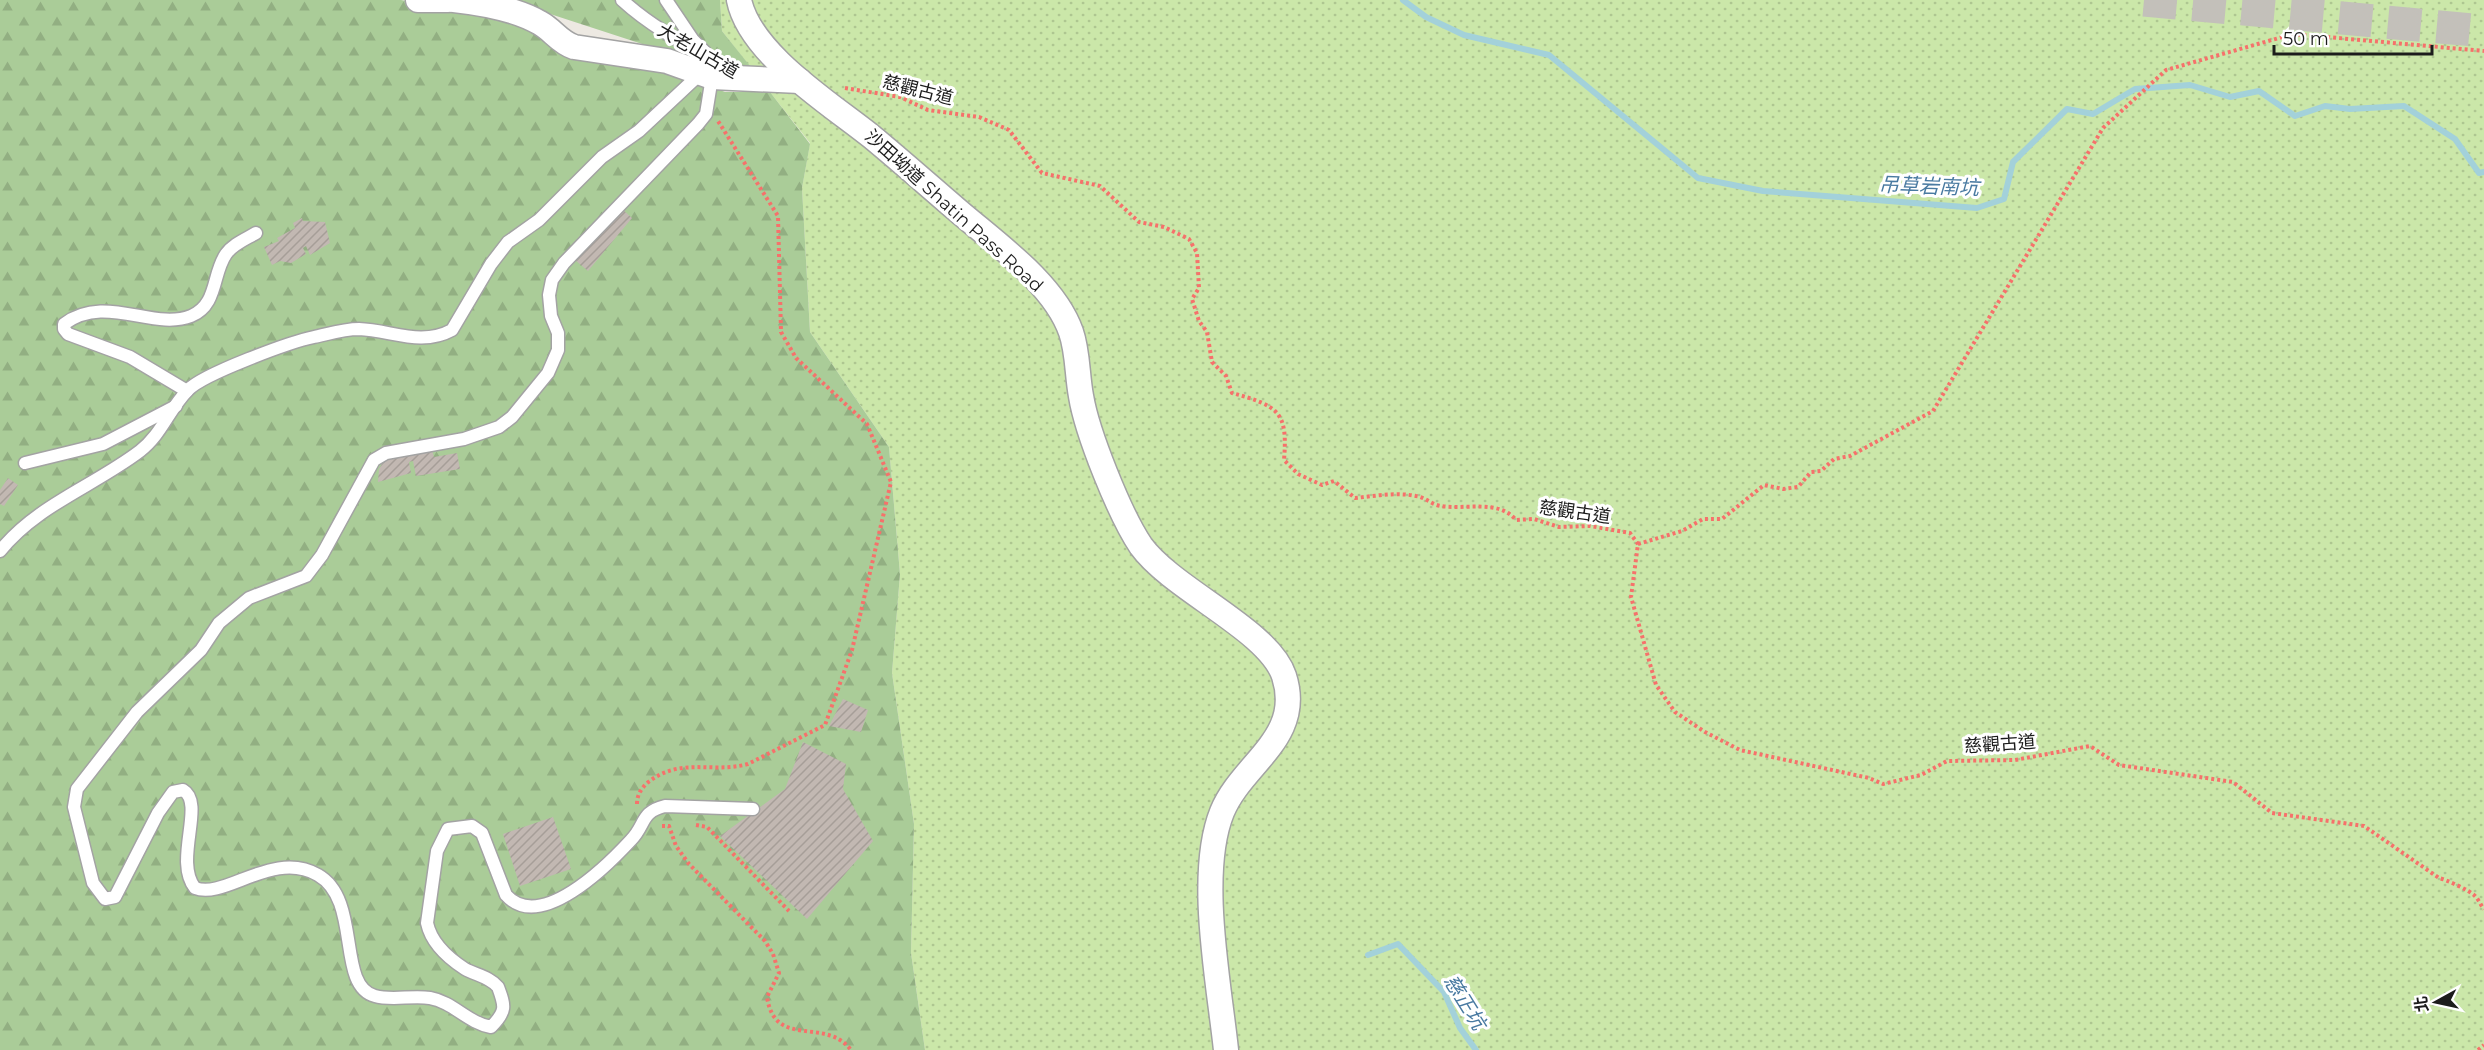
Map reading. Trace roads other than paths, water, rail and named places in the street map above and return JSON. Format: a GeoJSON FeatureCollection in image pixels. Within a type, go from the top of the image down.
{"type":"FeatureCollection","features":[{"type":"Feature","properties":{"kind":"street"},"geometry":{"type":"LineString","coordinates":[[418,0],[448,0]]}},
{"type":"Feature","properties":{"kind":"street"},"geometry":{"type":"LineString","coordinates":[[454,0],[530,18],[543,24],[560,41],[574,47],[667,61],[746,79],[800,81]]}},
{"type":"Feature","properties":{"kind":"street","name":"沙田坳道 Shatin Pass Road"},"geometry":{"type":"LineString","coordinates":[[739,0],[745,19],[767,49],[800,81],[873,138],[1002,249],[1055,303],[1066,321],[1073,340],[1081,397],[1090,430],[1135,536],[1160,567],[1259,643],[1282,672],[1287,696],[1285,721],[1276,737],[1228,801],[1220,818],[1212,851],[1210,885],[1226,1050]]}},
{"type":"Feature","properties":{"kind":"lane","name":"大老山古道"},"geometry":{"type":"LineString","coordinates":[[622,0],[643,20],[681,44],[709,70]]}},
{"type":"Feature","properties":{"kind":"lane"},"geometry":{"type":"LineString","coordinates":[[666,0],[693,40],[709,70],[706,114],[564,262],[552,280],[549,305],[558,333],[558,350],[548,373],[512,417],[482,434],[379,456],[321,555],[306,576],[249,598],[219,623],[201,650],[136,712],[95,763],[77,789],[74,807],[93,883],[105,899],[115,897],[158,813],[173,792],[183,790],[190,799],[192,819],[185,864],[187,876],[195,888],[210,890],[279,868],[292,867],[319,875],[332,887],[342,904],[354,974],[366,992],[376,997],[430,998],[447,1004],[481,1025],[491,1027],[502,1016],[504,1003],[498,987],[465,968],[442,950],[429,934],[427,923],[437,851],[448,829],[472,826],[482,833],[506,895],[512,902],[530,908],[551,903],[591,878],[634,838],[646,814],[665,806],[753,809]]}},
{"type":"Feature","properties":{"kind":"lane"},"geometry":{"type":"LineString","coordinates":[[0,551],[27,521],[140,451],[165,425],[187,391],[223,370],[311,337],[357,329],[424,338],[452,330],[491,264],[508,242],[539,220],[602,157],[639,131],[709,70]]}},
{"type":"Feature","properties":{"kind":"lane"},"geometry":{"type":"LineString","coordinates":[[187,391],[130,357],[68,334],[64,329],[64,324],[77,316],[98,312],[174,319],[191,316],[206,305],[225,255],[232,247],[256,232]]}},
{"type":"Feature","properties":{"kind":"lane"},"geometry":{"type":"LineString","coordinates":[[25,463],[103,444],[177,405]]}},
{"type":"Feature","properties":{"kind":"waterway","name":"吊草岩南坑"},"geometry":{"type":"LineString","coordinates":[[1403,0],[1426,17],[1464,35],[1549,55],[1698,178],[1763,191],[1977,208],[2004,199],[2013,162],[2067,109],[2093,114],[2135,89],[2190,85],[2230,97],[2259,91],[2295,116],[2325,106],[2350,109],[2404,106],[2455,139],[2479,173],[2484,172]]}},
{"type":"Feature","properties":{"kind":"waterway","name":"慈正坑"},"geometry":{"type":"LineString","coordinates":[[1368,955],[1398,944],[1444,992],[1460,1028],[1476,1050]]}},
{"type":"Feature","properties":{"kind":"tunnel"},"geometry":{"type":"LineString","coordinates":[[2144,0],[2484,31]]}}]}
